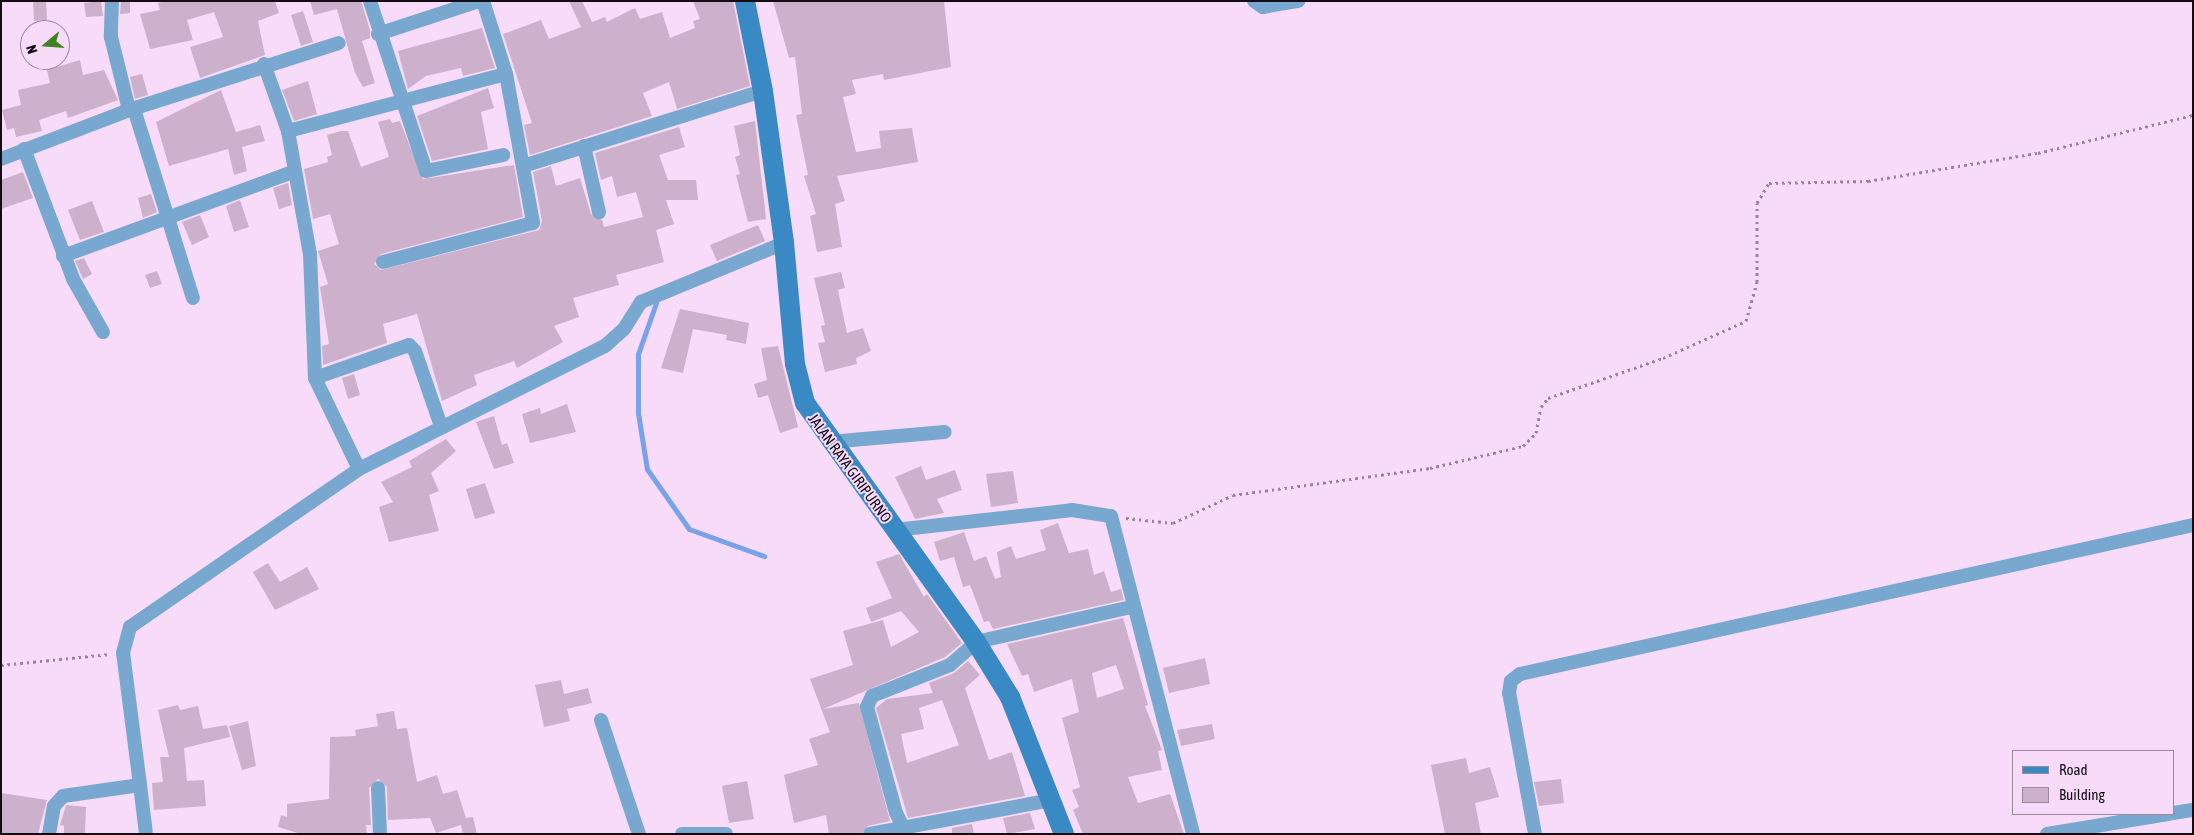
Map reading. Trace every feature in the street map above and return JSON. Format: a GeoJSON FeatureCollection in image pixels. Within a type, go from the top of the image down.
{"type":"FeatureCollection","features":[{"type":"Feature","properties":{"kind":"main road","name":"JALAN RAYA GIRIPURNO"},"geometry":{"type":"LineString","coordinates":[[745,1],[763,91],[784,243],[797,376],[805,403],[829,442],[976,642],[1017,710],[1064,834]]}},
{"type":"Feature","properties":{"kind":"street"},"geometry":{"type":"LineString","coordinates":[[112,1],[112,37],[132,110],[169,218],[193,298]]}},
{"type":"Feature","properties":{"kind":"street"},"geometry":{"type":"LineString","coordinates":[[370,1],[378,34],[426,171],[503,155]]}},
{"type":"Feature","properties":{"kind":"street"},"geometry":{"type":"LineString","coordinates":[[378,34],[479,1]]}},
{"type":"Feature","properties":{"kind":"street"},"geometry":{"type":"LineString","coordinates":[[383,262],[529,227],[534,218],[506,74],[483,1]]}},
{"type":"Feature","properties":{"kind":"street"},"geometry":{"type":"LineString","coordinates":[[1254,1],[1263,7],[1298,1]]}},
{"type":"Feature","properties":{"kind":"street"},"geometry":{"type":"LineString","coordinates":[[1,159],[24,149],[264,64],[339,43]]}},
{"type":"Feature","properties":{"kind":"street"},"geometry":{"type":"LineString","coordinates":[[264,64],[288,131],[310,254],[315,378],[359,469]]}},
{"type":"Feature","properties":{"kind":"street"},"geometry":{"type":"LineString","coordinates":[[288,131],[402,99],[506,74]]}},
{"type":"Feature","properties":{"kind":"street"},"geometry":{"type":"LineString","coordinates":[[523,166],[584,146],[650,129],[763,91]]}},
{"type":"Feature","properties":{"kind":"street"},"geometry":{"type":"LineString","coordinates":[[584,146],[599,212]]}},
{"type":"Feature","properties":{"kind":"street"},"geometry":{"type":"LineString","coordinates":[[24,149],[64,256],[103,332]]}},
{"type":"Feature","properties":{"kind":"street"},"geometry":{"type":"LineString","coordinates":[[64,256],[295,172]]}},
{"type":"Feature","properties":{"kind":"street"},"geometry":{"type":"LineString","coordinates":[[146,834],[123,653],[128,629],[168,597],[359,469],[441,426],[606,346],[624,329],[642,302],[784,243]]}},
{"type":"Feature","properties":{"kind":"street"},"geometry":{"type":"LineString","coordinates":[[315,378],[409,345],[441,426]]}},
{"type":"Feature","properties":{"kind":"street"},"geometry":{"type":"LineString","coordinates":[[829,442],[945,432]]}},
{"type":"Feature","properties":{"kind":"street"},"geometry":{"type":"LineString","coordinates":[[895,530],[1072,510],[1110,516],[1131,608],[1193,834]]}},
{"type":"Feature","properties":{"kind":"street"},"geometry":{"type":"LineString","coordinates":[[1535,834],[1509,693],[1511,681],[1520,674],[2193,525]]}},
{"type":"Feature","properties":{"kind":"street"},"geometry":{"type":"LineString","coordinates":[[905,832],[896,814],[868,703],[875,694],[946,667],[976,642],[1131,608]]}},
{"type":"Feature","properties":{"kind":"street"},"geometry":{"type":"LineString","coordinates":[[601,720],[639,834]]}},
{"type":"Feature","properties":{"kind":"street"},"geometry":{"type":"LineString","coordinates":[[49,834],[54,806],[63,796],[140,785]]}},
{"type":"Feature","properties":{"kind":"street"},"geometry":{"type":"LineString","coordinates":[[378,788],[380,834]]}},
{"type":"Feature","properties":{"kind":"street"},"geometry":{"type":"LineString","coordinates":[[870,834],[905,832],[1052,800]]}},
{"type":"Feature","properties":{"kind":"street"},"geometry":{"type":"LineString","coordinates":[[2174,813],[2193,810]]}},
{"type":"Feature","properties":{"kind":"street"},"geometry":{"type":"LineString","coordinates":[[2047,834],[2159,815]]}},
{"type":"Feature","properties":{"kind":"street"},"geometry":{"type":"LineString","coordinates":[[682,834],[726,834]]}},
{"type":"Feature","properties":{"kind":"path"},"geometry":{"type":"LineString","coordinates":[[1110,516],[1173,523],[1233,495],[1430,468],[1523,446],[1536,433],[1540,407],[1548,398],[1663,358],[1746,321],[1757,282],[1757,203],[1769,183],[1868,181],[2038,153],[2193,115]]}},
{"type":"Feature","properties":{"kind":"path"},"geometry":{"type":"LineString","coordinates":[[1,665],[123,653]]}},
{"type":"Feature","properties":{"kind":"building"},"geometry":{"type":"Polygon","coordinates":[[[33,1],[46,1],[47,20],[34,20],[33,1]]]}},
{"type":"Feature","properties":{"kind":"building"},"geometry":{"type":"Polygon","coordinates":[[[101,1],[103,16],[86,17],[84,3],[101,1]]]}},
{"type":"Feature","properties":{"kind":"building"},"geometry":{"type":"Polygon","coordinates":[[[121,1],[130,1],[130,13],[120,14],[121,1]]]}},
{"type":"Feature","properties":{"kind":"building"},"geometry":{"type":"Polygon","coordinates":[[[166,1],[275,1],[279,13],[258,21],[265,55],[200,78],[190,47],[223,37],[214,12],[187,20],[193,40],[150,49],[140,14],[160,10],[158,3],[166,1]]]}},
{"type":"Feature","properties":{"kind":"building"},"geometry":{"type":"Polygon","coordinates":[[[310,1],[361,1],[370,30],[370,38],[362,41],[375,83],[363,87],[355,73],[337,9],[314,15],[310,1]]]}},
{"type":"Feature","properties":{"kind":"building"},"geometry":{"type":"Polygon","coordinates":[[[569,1],[582,1],[592,22],[605,17],[607,22],[635,8],[640,19],[662,12],[670,38],[695,28],[693,21],[700,19],[693,1],[733,1],[750,86],[677,109],[669,82],[643,93],[652,116],[530,155],[524,125],[532,123],[503,34],[541,20],[549,39],[581,27],[569,1]]]}},
{"type":"Feature","properties":{"kind":"building"},"geometry":{"type":"Polygon","coordinates":[[[773,1],[944,1],[951,67],[884,80],[883,74],[852,80],[856,94],[843,97],[856,152],[881,148],[879,131],[912,128],[918,162],[837,176],[845,201],[835,204],[842,247],[817,252],[810,216],[816,214],[804,176],[808,175],[796,115],[802,114],[795,57],[789,58],[773,1]]]}},
{"type":"Feature","properties":{"kind":"building"},"geometry":{"type":"Polygon","coordinates":[[[303,11],[313,42],[301,46],[291,15],[303,11]]]}},
{"type":"Feature","properties":{"kind":"building"},"geometry":{"type":"Polygon","coordinates":[[[482,28],[495,68],[463,76],[461,68],[426,76],[408,89],[398,51],[482,28]]]}},
{"type":"Feature","properties":{"kind":"building"},"geometry":{"type":"Polygon","coordinates":[[[80,60],[83,75],[104,70],[118,100],[68,118],[66,111],[39,120],[42,131],[16,137],[14,128],[7,130],[2,110],[21,105],[18,90],[50,83],[47,70],[70,70],[70,63],[80,60]]]}},
{"type":"Feature","properties":{"kind":"building"},"geometry":{"type":"Polygon","coordinates":[[[142,74],[148,95],[135,99],[130,77],[142,74]]]}},
{"type":"Feature","properties":{"kind":"building"},"geometry":{"type":"Polygon","coordinates":[[[308,81],[317,114],[294,121],[282,90],[308,81]]]}},
{"type":"Feature","properties":{"kind":"building"},"geometry":{"type":"Polygon","coordinates":[[[488,88],[494,108],[481,112],[488,149],[432,161],[417,116],[488,88]]]}},
{"type":"Feature","properties":{"kind":"building"},"geometry":{"type":"Polygon","coordinates":[[[221,90],[236,132],[260,125],[265,141],[242,147],[247,171],[234,175],[228,149],[169,166],[156,122],[221,90]]]}},
{"type":"Feature","properties":{"kind":"building"},"geometry":{"type":"Polygon","coordinates":[[[390,119],[392,123],[400,121],[423,179],[514,165],[523,217],[381,254],[374,264],[381,270],[539,230],[542,221],[533,172],[551,166],[556,186],[580,178],[591,214],[602,220],[604,227],[643,217],[636,192],[617,197],[612,176],[601,180],[595,153],[679,127],[685,147],[659,155],[668,180],[696,180],[698,200],[666,200],[674,224],[656,230],[664,262],[616,275],[619,285],[573,298],[579,317],[554,326],[563,342],[517,368],[514,361],[474,375],[477,385],[442,401],[417,314],[383,324],[387,343],[323,365],[322,346],[329,344],[320,287],[328,284],[318,251],[339,244],[330,214],[313,219],[304,169],[328,162],[327,157],[332,155],[327,135],[341,131],[348,131],[361,167],[389,157],[378,122],[390,119]]]}},
{"type":"Feature","properties":{"kind":"building"},"geometry":{"type":"Polygon","coordinates":[[[755,121],[766,219],[748,222],[736,175],[740,174],[735,157],[740,155],[734,126],[755,121]]]}},
{"type":"Feature","properties":{"kind":"building"},"geometry":{"type":"Polygon","coordinates":[[[23,172],[33,198],[1,209],[1,180],[23,172]]]}},
{"type":"Feature","properties":{"kind":"building"},"geometry":{"type":"Polygon","coordinates":[[[288,183],[292,205],[279,209],[273,188],[288,183]]]}},
{"type":"Feature","properties":{"kind":"building"},"geometry":{"type":"Polygon","coordinates":[[[151,194],[157,212],[143,218],[138,198],[151,194]]]}},
{"type":"Feature","properties":{"kind":"building"},"geometry":{"type":"Polygon","coordinates":[[[240,200],[249,227],[234,232],[226,206],[240,200]]]}},
{"type":"Feature","properties":{"kind":"building"},"geometry":{"type":"Polygon","coordinates":[[[92,201],[104,232],[80,240],[68,210],[92,201]]]}},
{"type":"Feature","properties":{"kind":"building"},"geometry":{"type":"Polygon","coordinates":[[[200,215],[209,237],[192,245],[182,222],[200,215]]]}},
{"type":"Feature","properties":{"kind":"building"},"geometry":{"type":"Polygon","coordinates":[[[758,225],[765,241],[717,261],[710,245],[758,225]]]}},
{"type":"Feature","properties":{"kind":"building"},"geometry":{"type":"Polygon","coordinates":[[[84,258],[92,274],[83,279],[75,261],[84,258]]]}},
{"type":"Feature","properties":{"kind":"building"},"geometry":{"type":"Polygon","coordinates":[[[157,271],[162,284],[150,288],[145,275],[157,271]]]}},
{"type":"Feature","properties":{"kind":"building"},"geometry":{"type":"Polygon","coordinates":[[[841,272],[845,288],[838,290],[847,333],[863,328],[871,351],[856,358],[857,364],[825,372],[818,343],[825,342],[821,326],[825,325],[814,278],[841,272]]]}},
{"type":"Feature","properties":{"kind":"building"},"geometry":{"type":"Polygon","coordinates":[[[680,309],[749,323],[746,344],[726,340],[727,335],[693,329],[683,373],[661,368],[680,309]]]}},
{"type":"Feature","properties":{"kind":"building"},"geometry":{"type":"Polygon","coordinates":[[[778,346],[798,427],[780,433],[768,395],[758,398],[754,384],[767,380],[761,348],[778,346]]]}},
{"type":"Feature","properties":{"kind":"building"},"geometry":{"type":"Polygon","coordinates":[[[354,374],[360,395],[348,399],[342,378],[354,374]]]}},
{"type":"Feature","properties":{"kind":"building"},"geometry":{"type":"Polygon","coordinates":[[[567,404],[576,432],[530,443],[522,414],[540,408],[541,414],[567,404]]]}},
{"type":"Feature","properties":{"kind":"building"},"geometry":{"type":"Polygon","coordinates":[[[494,416],[502,445],[507,443],[514,463],[494,469],[476,422],[494,416]]]}},
{"type":"Feature","properties":{"kind":"building"},"geometry":{"type":"Polygon","coordinates":[[[446,439],[456,451],[431,473],[439,491],[429,495],[439,531],[389,542],[379,507],[393,502],[381,482],[412,467],[409,461],[446,439]]]}},
{"type":"Feature","properties":{"kind":"building"},"geometry":{"type":"Polygon","coordinates":[[[921,466],[926,480],[955,470],[962,490],[937,499],[944,513],[915,519],[895,477],[921,466]]]}},
{"type":"Feature","properties":{"kind":"building"},"geometry":{"type":"Polygon","coordinates":[[[1013,471],[1018,503],[991,507],[986,474],[1013,471]]]}},
{"type":"Feature","properties":{"kind":"building"},"geometry":{"type":"Polygon","coordinates":[[[485,483],[495,513],[475,519],[466,489],[485,483]]]}},
{"type":"Feature","properties":{"kind":"building"},"geometry":{"type":"Polygon","coordinates":[[[1058,523],[1069,553],[1088,549],[1094,575],[1104,571],[1111,592],[1121,589],[1124,600],[993,629],[989,621],[984,622],[970,585],[963,587],[954,557],[940,561],[934,542],[964,532],[974,561],[986,556],[995,579],[1001,577],[997,552],[1011,546],[1016,559],[1046,550],[1040,530],[1058,523]]]}},
{"type":"Feature","properties":{"kind":"building"},"geometry":{"type":"Polygon","coordinates":[[[899,554],[924,597],[927,594],[962,643],[945,657],[823,709],[859,703],[890,821],[868,826],[861,834],[829,834],[826,815],[794,823],[784,775],[818,765],[809,739],[830,732],[810,679],[853,665],[843,631],[883,620],[891,647],[919,632],[901,611],[871,622],[866,608],[892,598],[876,562],[899,554]]]}},
{"type":"Feature","properties":{"kind":"building"},"geometry":{"type":"Polygon","coordinates":[[[268,563],[280,582],[307,567],[319,589],[275,610],[253,572],[268,563]]]}},
{"type":"Feature","properties":{"kind":"building"},"geometry":{"type":"Polygon","coordinates":[[[1123,618],[1148,705],[1145,706],[1162,750],[1158,751],[1162,770],[1128,777],[1138,803],[1170,794],[1184,834],[1083,834],[1073,810],[1079,807],[1072,790],[1080,787],[1062,718],[1079,712],[1072,679],[1034,692],[1028,674],[1022,676],[1007,644],[1123,618]],[[1116,665],[1092,673],[1097,698],[1124,689],[1116,665]]]}},
{"type":"Feature","properties":{"kind":"building"},"geometry":{"type":"Polygon","coordinates":[[[1205,658],[1210,684],[1169,693],[1163,668],[1205,658]]]}},
{"type":"Feature","properties":{"kind":"building"},"geometry":{"type":"Polygon","coordinates":[[[968,661],[980,675],[965,688],[989,760],[1012,752],[1025,796],[908,818],[876,708],[887,699],[933,693],[929,683],[954,673],[968,661]],[[942,700],[919,708],[924,729],[901,734],[907,763],[959,745],[942,700]]]}},
{"type":"Feature","properties":{"kind":"building"},"geometry":{"type":"Polygon","coordinates":[[[561,680],[564,694],[588,688],[592,703],[567,709],[570,721],[544,727],[535,685],[561,680]]]}},
{"type":"Feature","properties":{"kind":"building"},"geometry":{"type":"Polygon","coordinates":[[[178,705],[180,710],[198,706],[203,729],[227,725],[230,737],[184,748],[187,781],[204,780],[206,806],[154,810],[152,783],[163,782],[160,757],[169,757],[158,710],[178,705]]]}},
{"type":"Feature","properties":{"kind":"building"},"geometry":{"type":"Polygon","coordinates":[[[394,711],[397,729],[407,728],[417,782],[437,775],[443,794],[457,790],[466,818],[473,817],[477,834],[463,834],[461,825],[436,833],[430,818],[388,820],[387,787],[378,779],[369,788],[371,825],[366,825],[367,834],[301,834],[278,827],[281,815],[287,817],[287,804],[329,799],[330,737],[356,736],[355,730],[378,726],[376,714],[394,711]]]}},
{"type":"Feature","properties":{"kind":"building"},"geometry":{"type":"Polygon","coordinates":[[[248,721],[256,766],[242,770],[229,726],[248,721]]]}},
{"type":"Feature","properties":{"kind":"building"},"geometry":{"type":"Polygon","coordinates":[[[1212,724],[1215,739],[1181,746],[1177,730],[1212,724]]]}},
{"type":"Feature","properties":{"kind":"building"},"geometry":{"type":"Polygon","coordinates":[[[1466,758],[1469,773],[1490,767],[1499,797],[1475,803],[1481,834],[1445,834],[1431,765],[1466,758]]]}},
{"type":"Feature","properties":{"kind":"building"},"geometry":{"type":"Polygon","coordinates":[[[1561,779],[1564,803],[1539,806],[1534,782],[1561,779]]]}},
{"type":"Feature","properties":{"kind":"building"},"geometry":{"type":"Polygon","coordinates":[[[747,781],[754,819],[729,823],[722,786],[747,781]]]}},
{"type":"Feature","properties":{"kind":"building"},"geometry":{"type":"Polygon","coordinates":[[[1,793],[47,800],[38,834],[1,834],[1,793]]]}},
{"type":"Feature","properties":{"kind":"building"},"geometry":{"type":"Polygon","coordinates":[[[66,805],[86,807],[85,834],[64,834],[64,826],[60,825],[66,805]]]}},
{"type":"Feature","properties":{"kind":"building"},"geometry":{"type":"Polygon","coordinates":[[[1030,813],[1035,829],[1007,834],[1003,818],[1030,813]]]}},
{"type":"Feature","properties":{"kind":"building"},"geometry":{"type":"Polygon","coordinates":[[[972,824],[974,834],[952,834],[952,828],[972,824]]]}},
{"type":"Feature","properties":{"kind":"waterway"},"geometry":{"type":"LineString","coordinates":[[656,303],[638,354],[638,413],[647,469],[689,529],[764,556]]}}]}
